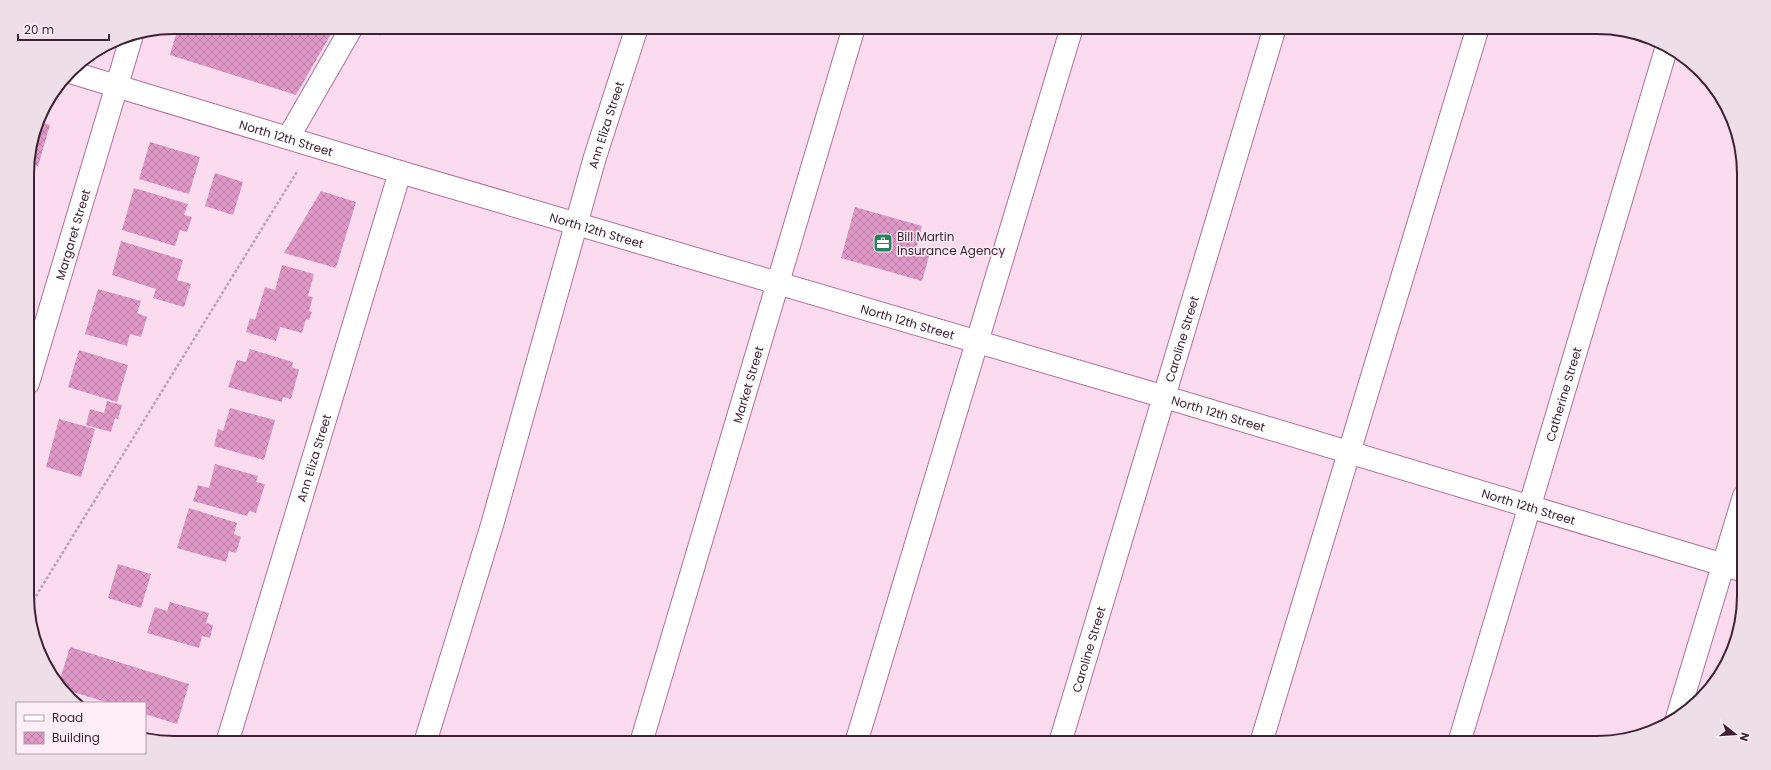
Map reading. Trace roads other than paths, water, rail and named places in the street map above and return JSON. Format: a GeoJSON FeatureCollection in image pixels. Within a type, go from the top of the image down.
{"type":"FeatureCollection","features":[{"type":"Feature","properties":{"kind":"street"},"geometry":{"type":"LineString","coordinates":[[288,138],[348,34]]}},
{"type":"Feature","properties":{"kind":"street","name":"Ann Eliza Street"},"geometry":{"type":"LineString","coordinates":[[427,736],[492,525],[595,157],[635,34]]}},
{"type":"Feature","properties":{"kind":"street","name":"Market Street"},"geometry":{"type":"LineString","coordinates":[[643,736],[852,34]]}},
{"type":"Feature","properties":{"kind":"street"},"geometry":{"type":"LineString","coordinates":[[858,736],[1070,34]]}},
{"type":"Feature","properties":{"kind":"street","name":"Caroline Street"},"geometry":{"type":"LineString","coordinates":[[1062,736],[1273,34]]}},
{"type":"Feature","properties":{"kind":"street"},"geometry":{"type":"LineString","coordinates":[[1263,736],[1476,34]]}},
{"type":"Feature","properties":{"kind":"street","name":"Margaret Street"},"geometry":{"type":"LineString","coordinates":[[34,363],[130,41]]}},
{"type":"Feature","properties":{"kind":"street","name":"Catherine Street"},"geometry":{"type":"LineString","coordinates":[[1461,736],[1528,507],[1665,52]]}},
{"type":"Feature","properties":{"kind":"street","name":"North 12th Street"},"geometry":{"type":"LineString","coordinates":[[76,74],[400,172],[1165,396],[1737,569]]}},
{"type":"Feature","properties":{"kind":"street","name":"Ann Eliza Street"},"geometry":{"type":"LineString","coordinates":[[229,736],[400,172]]}},
{"type":"Feature","properties":{"kind":"street"},"geometry":{"type":"LineString","coordinates":[[1680,709],[1737,519]]}},
{"type":"Feature","properties":{"kind":"place","name":"Bill Martin Insurance Agency"},"geometry":{"type":"Point","coordinates":[883,243]}}]}
